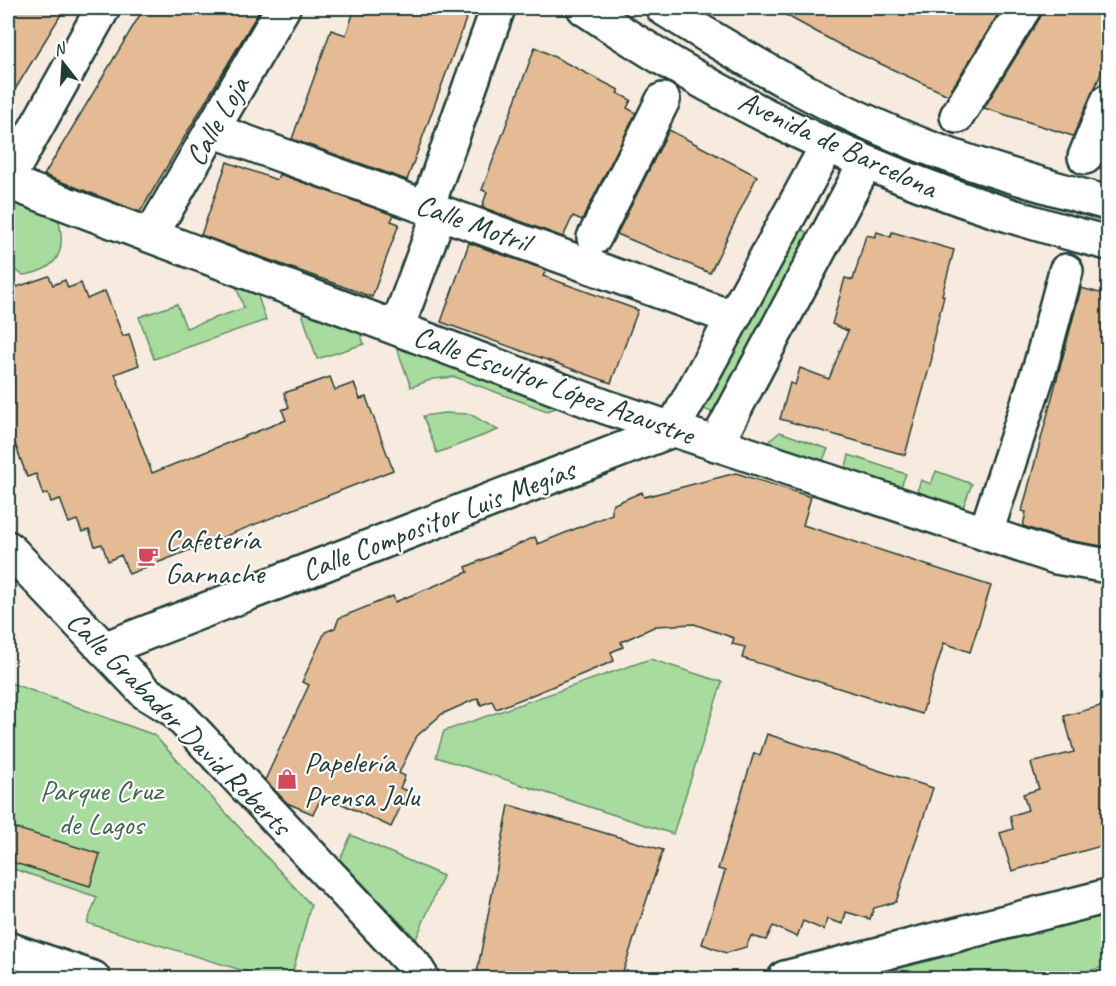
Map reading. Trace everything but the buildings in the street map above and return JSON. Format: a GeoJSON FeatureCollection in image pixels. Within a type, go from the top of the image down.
{"type":"FeatureCollection","features":[{"type":"Feature","properties":{"kind":"street"},"geometry":{"type":"LineString","coordinates":[[8,180],[103,8]]}},
{"type":"Feature","properties":{"kind":"street","name":"Calle Loja"},"geometry":{"type":"LineString","coordinates":[[151,235],[283,8]]}},
{"type":"Feature","properties":{"kind":"street"},"geometry":{"type":"LineString","coordinates":[[401,317],[498,8]]}},
{"type":"Feature","properties":{"kind":"street","name":"Avenida de Barcelona"},"geometry":{"type":"LineString","coordinates":[[584,8],[630,39],[826,146],[865,164],[951,197],[1048,228],[1108,243]]}},
{"type":"Feature","properties":{"kind":"street","name":"Avenida de Barcelona"},"geometry":{"type":"LineString","coordinates":[[663,8],[728,49],[833,106],[929,148],[1012,177],[1108,203]]}},
{"type":"Feature","properties":{"kind":"street"},"geometry":{"type":"LineString","coordinates":[[957,116],[1024,8]]}},
{"type":"Feature","properties":{"kind":"street"},"geometry":{"type":"LineString","coordinates":[[594,238],[663,100]]}},
{"type":"Feature","properties":{"kind":"street"},"geometry":{"type":"LineString","coordinates":[[1085,157],[1108,101]]}},
{"type":"Feature","properties":{"kind":"street","name":"Calle Motril"},"geometry":{"type":"LineString","coordinates":[[212,130],[431,216],[733,318]]}},
{"type":"Feature","properties":{"kind":"street"},"geometry":{"type":"LineString","coordinates":[[672,430],[826,146]]}},
{"type":"Feature","properties":{"kind":"street"},"geometry":{"type":"LineString","coordinates":[[716,444],[865,164]]}},
{"type":"Feature","properties":{"kind":"street","name":"Calle Escultor López Azaustre"},"geometry":{"type":"LineString","coordinates":[[8,180],[672,430],[1056,557],[1108,566]]}},
{"type":"Feature","properties":{"kind":"street"},"geometry":{"type":"LineString","coordinates":[[989,523],[1041,364],[1066,271]]}},
{"type":"Feature","properties":{"kind":"street","name":"Calle Compositor Luis Megías"},"geometry":{"type":"LineString","coordinates":[[104,649],[672,430]]}},
{"type":"Feature","properties":{"kind":"street","name":"Calle Grabador David Roberts"},"geometry":{"type":"LineString","coordinates":[[8,548],[146,693],[174,710],[414,965],[422,978]]}},
{"type":"Feature","properties":{"kind":"street"},"geometry":{"type":"LineString","coordinates":[[785,978],[1108,896]]}},
{"type":"Feature","properties":{"kind":"street"},"geometry":{"type":"LineString","coordinates":[[8,949],[93,978]]}},
{"type":"Feature","properties":{"kind":"green space"},"geometry":{"type":"Polygon","coordinates":[[[11,197],[57,214],[61,247],[53,262],[46,268],[23,275],[8,265],[8,203],[11,197]]]}},
{"type":"Feature","properties":{"kind":"green space"},"geometry":{"type":"Polygon","coordinates":[[[795,226],[810,234],[718,409],[711,412],[704,409],[704,400],[795,226]]]}},
{"type":"Feature","properties":{"kind":"green space"},"geometry":{"type":"Polygon","coordinates":[[[241,285],[256,290],[266,320],[154,359],[139,317],[177,304],[186,328],[244,308],[236,286],[241,285]]]}},
{"type":"Feature","properties":{"kind":"green space"},"geometry":{"type":"Polygon","coordinates":[[[300,307],[359,329],[364,344],[317,359],[300,307]]]}},
{"type":"Feature","properties":{"kind":"green space"},"geometry":{"type":"Polygon","coordinates":[[[395,343],[559,407],[547,411],[455,377],[433,379],[411,387],[395,343]]]}},
{"type":"Feature","properties":{"kind":"green space"},"geometry":{"type":"Polygon","coordinates":[[[444,413],[470,414],[498,430],[437,453],[423,416],[444,413]]]}},
{"type":"Feature","properties":{"kind":"green space"},"geometry":{"type":"Polygon","coordinates":[[[780,432],[828,449],[822,462],[767,443],[780,432]]]}},
{"type":"Feature","properties":{"kind":"green space"},"geometry":{"type":"Polygon","coordinates":[[[849,455],[906,474],[900,489],[845,470],[849,455]]]}},
{"type":"Feature","properties":{"kind":"green space"},"geometry":{"type":"Polygon","coordinates":[[[936,471],[972,484],[962,510],[916,494],[921,480],[931,484],[936,471]]]}},
{"type":"Feature","properties":{"kind":"green space"},"geometry":{"type":"Polygon","coordinates":[[[650,659],[722,682],[673,834],[436,757],[444,731],[650,659]]]}},
{"type":"Feature","properties":{"kind":"green space","name":"Parque Cruz de Lagos"},"geometry":{"type":"Polygon","coordinates":[[[8,682],[154,735],[311,905],[291,978],[267,978],[87,923],[97,897],[8,867],[8,682]]]}},
{"type":"Feature","properties":{"kind":"green space"},"geometry":{"type":"Polygon","coordinates":[[[351,835],[443,876],[416,939],[340,860],[351,835]]]}},
{"type":"Feature","properties":{"kind":"green space"},"geometry":{"type":"Polygon","coordinates":[[[1108,914],[1108,966],[1060,978],[863,978],[1108,914]]]}},
{"type":"Feature","properties":{"kind":"place","name":"Cafetería Garnache"},"geometry":{"type":"Point","coordinates":[148,556]}},
{"type":"Feature","properties":{"kind":"place","name":"Papelería Prensa Jalu"},"geometry":{"type":"Point","coordinates":[287,779]}}]}
